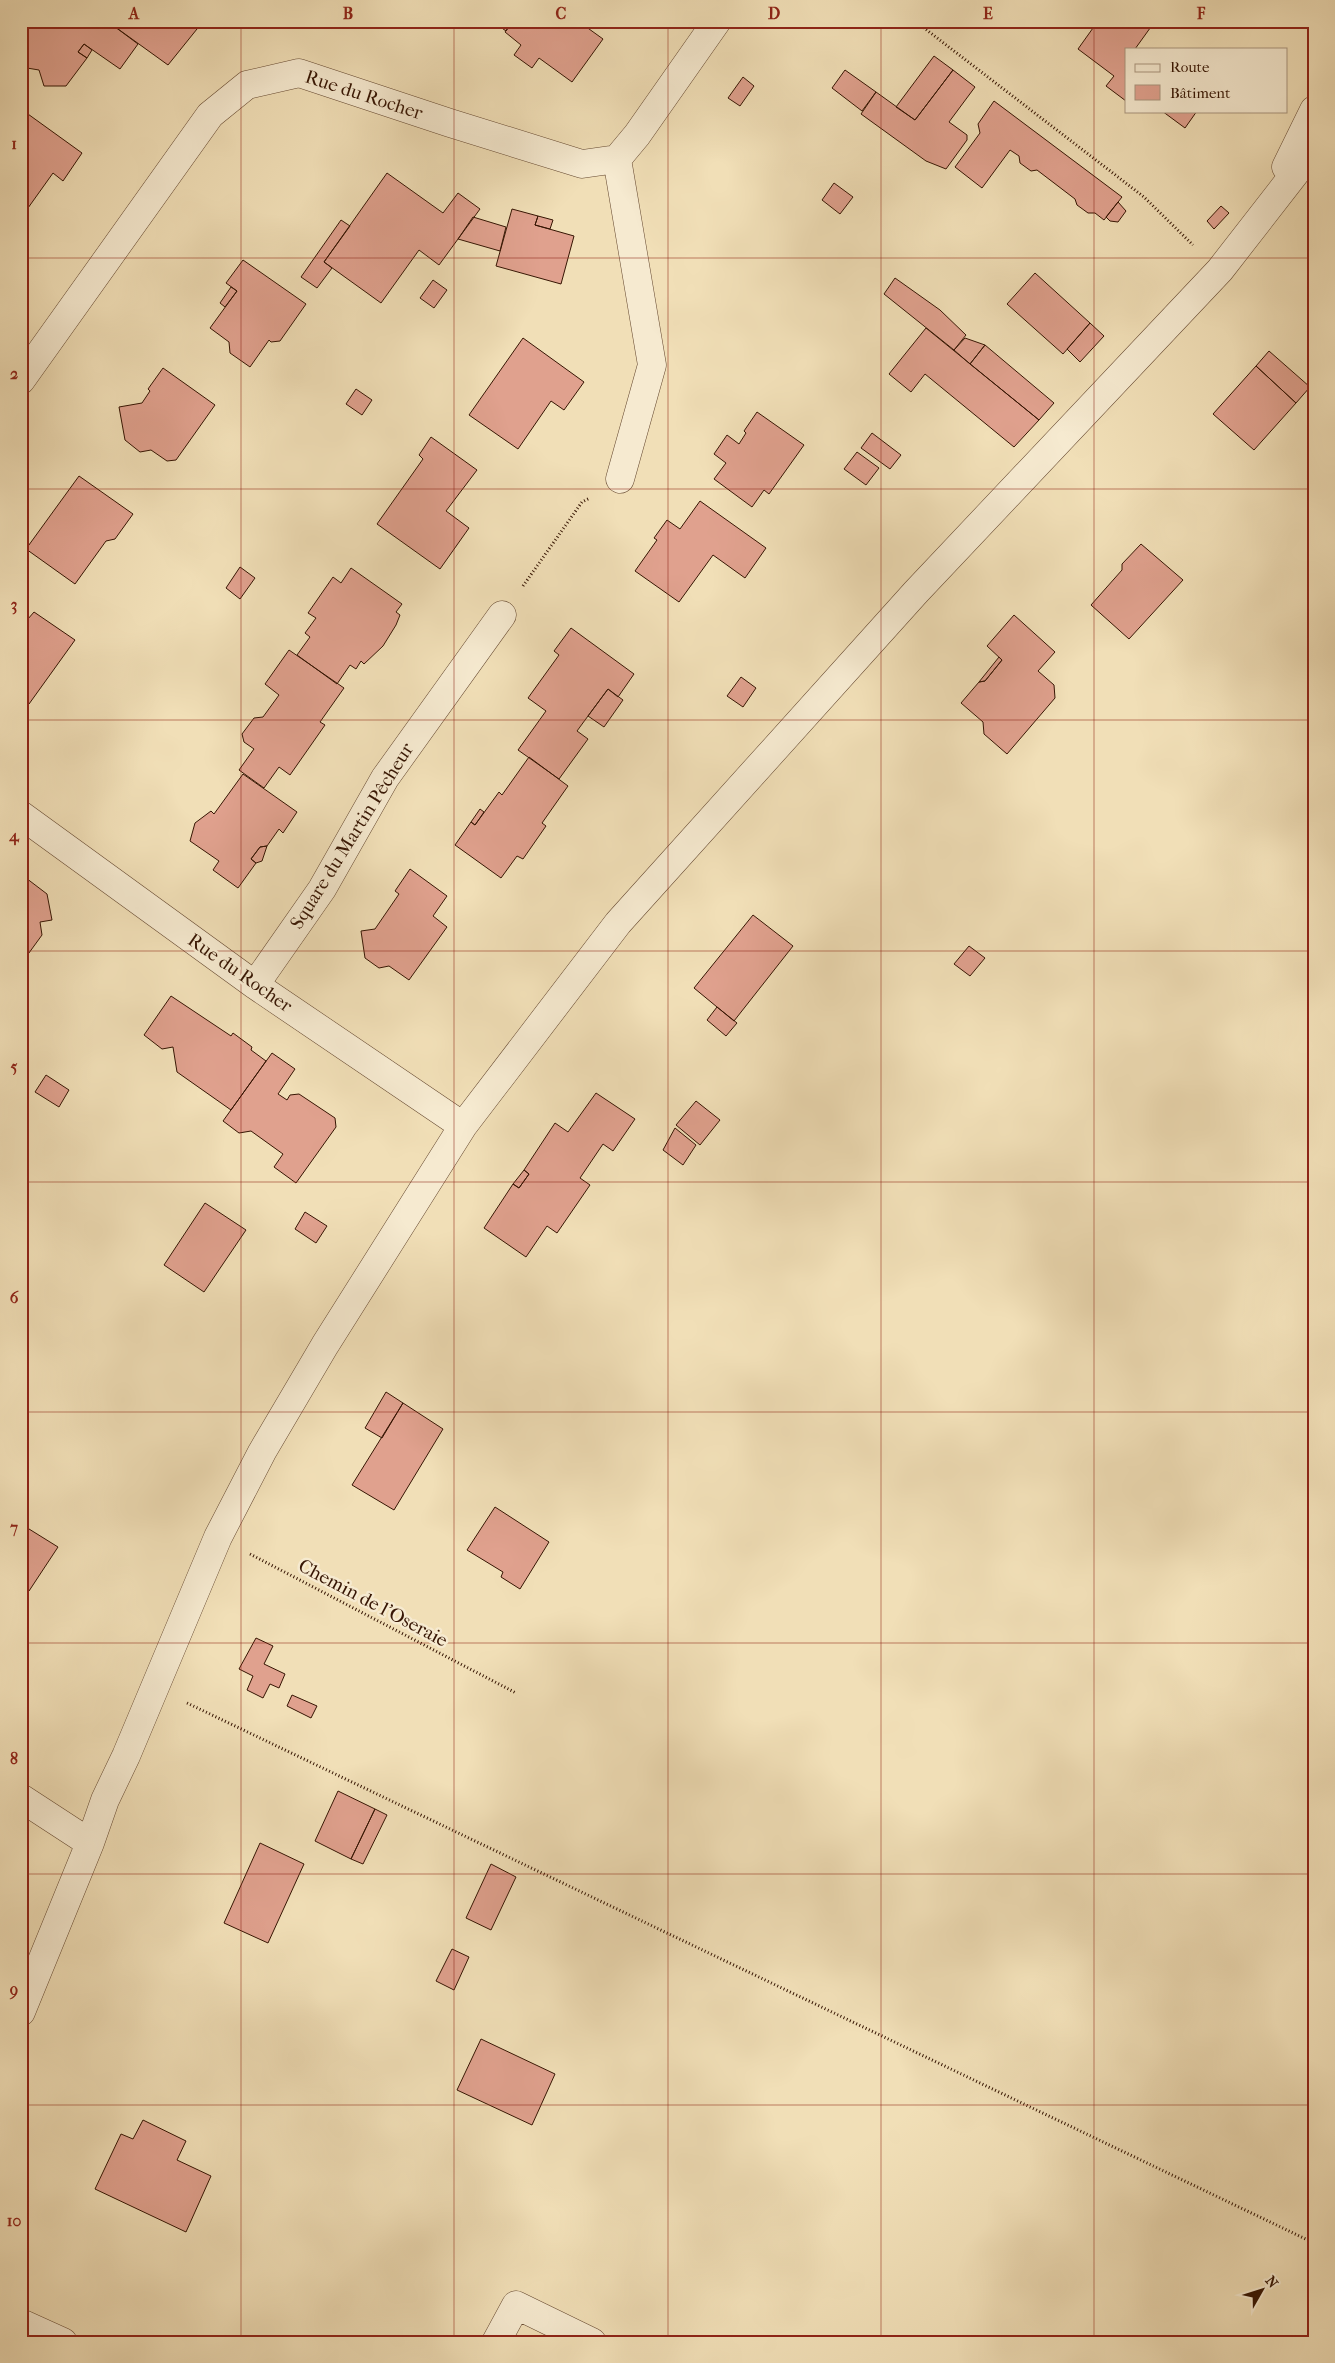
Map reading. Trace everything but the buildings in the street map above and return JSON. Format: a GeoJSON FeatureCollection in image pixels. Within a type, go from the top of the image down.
{"type":"FeatureCollection","features":[{"type":"Feature","properties":{"kind":"street"},"geometry":{"type":"LineString","coordinates":[[620,479],[652,365],[617,159],[637,135],[717,21]]}},
{"type":"Feature","properties":{"kind":"street","name":"Rue du Rocher"},"geometry":{"type":"LineString","coordinates":[[21,380],[210,115],[247,85],[300,73],[450,124],[582,164],[617,159]]}},
{"type":"Feature","properties":{"kind":"street"},"geometry":{"type":"LineString","coordinates":[[1265,212],[1314,110]]}},
{"type":"Feature","properties":{"kind":"street"},"geometry":{"type":"LineString","coordinates":[[21,2012],[90,1843],[105,1800],[155,1688],[218,1537],[262,1452],[325,1345],[463,1126],[618,923],[916,592],[1220,270],[1314,149]]}},
{"type":"Feature","properties":{"kind":"street","name":"Square du Martin Pêcheur"},"geometry":{"type":"LineString","coordinates":[[255,986],[322,889],[385,778],[502,615]]}},
{"type":"Feature","properties":{"kind":"street","name":"Rue du Rocher"},"geometry":{"type":"LineString","coordinates":[[21,815],[255,986],[463,1126]]}},
{"type":"Feature","properties":{"kind":"street"},"geometry":{"type":"LineString","coordinates":[[21,1798],[90,1843]]}},
{"type":"Feature","properties":{"kind":"street"},"geometry":{"type":"LineString","coordinates":[[496,2342],[516,2305],[592,2342]]}},
{"type":"Feature","properties":{"kind":"street"},"geometry":{"type":"LineString","coordinates":[[21,2323],[62,2342]]}},
{"type":"Feature","properties":{"kind":"path"},"geometry":{"type":"LineString","coordinates":[[915,21],[1144,197],[1220,270]]}},
{"type":"Feature","properties":{"kind":"path"},"geometry":{"type":"LineString","coordinates":[[502,615],[582,502],[620,479]]}},
{"type":"Feature","properties":{"kind":"path","name":"Chemin de l'Oseraie"},"geometry":{"type":"LineString","coordinates":[[218,1537],[516,1693]]}},
{"type":"Feature","properties":{"kind":"path"},"geometry":{"type":"LineString","coordinates":[[155,1688],[1314,2243]]}}]}
